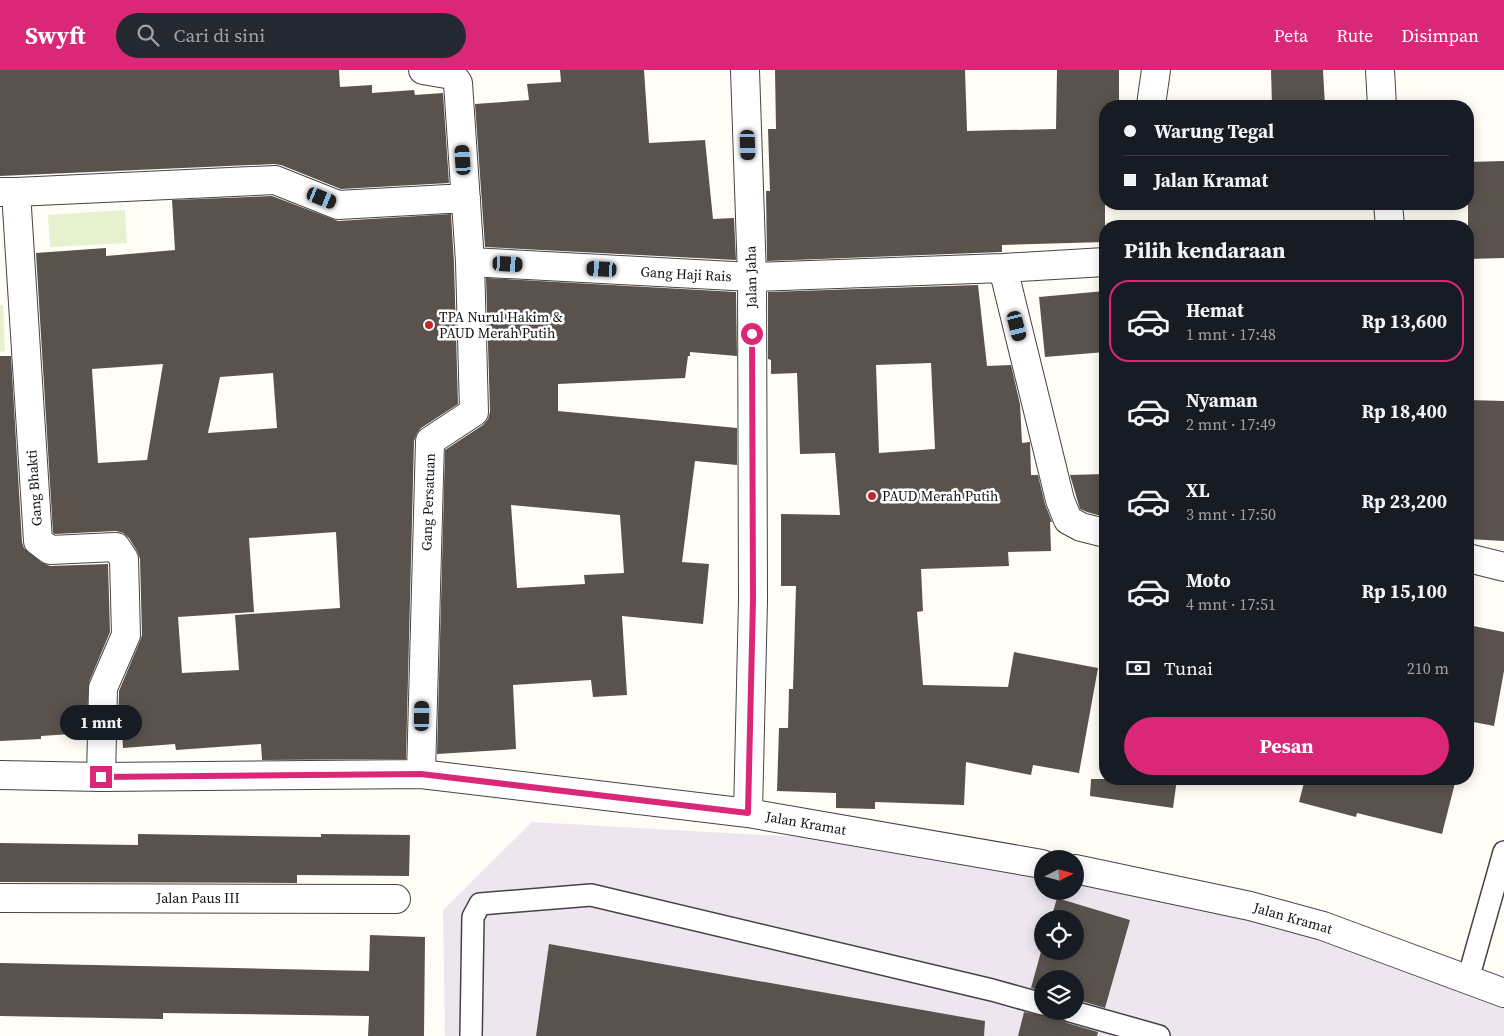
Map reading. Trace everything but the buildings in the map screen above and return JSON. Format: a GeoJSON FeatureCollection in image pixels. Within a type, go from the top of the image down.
{"type":"FeatureCollection","features":[{"type":"Feature","properties":{"kind":"street","name":"Gang Persatuan"},"geometry":{"type":"LineString","coordinates":[[421,774],[430,441],[474,412],[470,262],[458,83],[452,74],[423,70]]}},
{"type":"Feature","properties":{"kind":"street","name":"Jalan Jaha"},"geometry":{"type":"LineString","coordinates":[[745,70],[752,277],[753,600],[748,813]]}},
{"type":"Feature","properties":{"kind":"street"},"geometry":{"type":"LineString","coordinates":[[1152,100],[1156,70]]}},
{"type":"Feature","properties":{"kind":"street"},"geometry":{"type":"LineString","coordinates":[[1380,70],[1382,100]]}},
{"type":"Feature","properties":{"kind":"street"},"geometry":{"type":"LineString","coordinates":[[8,192],[275,180],[338,204],[466,198]]}},
{"type":"Feature","properties":{"kind":"street","name":"Gang Bhakti"},"geometry":{"type":"LineString","coordinates":[[8,192],[38,540],[50,550],[116,547],[124,560],[126,636],[103,688],[101,777]]}},
{"type":"Feature","properties":{"kind":"street","name":"Gang Haji Rais"},"geometry":{"type":"LineString","coordinates":[[470,262],[752,277],[1003,268],[1099,262]]}},
{"type":"Feature","properties":{"kind":"street"},"geometry":{"type":"LineString","coordinates":[[1003,268],[1060,500],[1068,520],[1081,527],[1099,532]]}},
{"type":"Feature","properties":{"kind":"street"},"geometry":{"type":"LineString","coordinates":[[1474,560],[1504,568]]}},
{"type":"Feature","properties":{"kind":"street","name":"Jalan Kramat"},"geometry":{"type":"LineString","coordinates":[[0,775],[101,777],[421,774],[748,813],[1034,863]]}},
{"type":"Feature","properties":{"kind":"street","name":"Jalan Kramat"},"geometry":{"type":"LineString","coordinates":[[1084,871],[1241,904],[1323,926],[1504,993]]}},
{"type":"Feature","properties":{"kind":"street","name":"Jalan Paus III"},"geometry":{"type":"LineString","coordinates":[[0,898],[396,899]]}},
{"type":"Feature","properties":{"kind":"lane"},"geometry":{"type":"LineString","coordinates":[[1468,980],[1504,852]]}},
{"type":"Feature","properties":{"kind":"lane"},"geometry":{"type":"LineString","coordinates":[[471,1036],[473,917],[480,904],[591,895],[992,990],[1034,1002]]}},
{"type":"Feature","properties":{"kind":"lane"},"geometry":{"type":"LineString","coordinates":[[1084,1015],[1159,1036]]}},
{"type":"Feature","properties":{"kind":"shaded area"},"geometry":{"type":"Polygon","coordinates":[[[532,822],[892,842],[1034,867],[1034,900],[1084,900],[1084,875],[1202,895],[1504,1006],[1504,1036],[445,1036],[443,910],[532,822]]]}},
{"type":"Feature","properties":{"kind":"green space"},"geometry":{"type":"Polygon","coordinates":[[[125,210],[127,243],[50,247],[48,215],[125,210]]]}},
{"type":"Feature","properties":{"kind":"green space"},"geometry":{"type":"Polygon","coordinates":[[[0,305],[3,305],[5,351],[0,352],[0,305]]]}},
{"type":"Feature","properties":{"kind":"place","name":"TPA Nurul Hakim & PAUD Merah Putih"},"geometry":{"type":"Point","coordinates":[429,325]}},
{"type":"Feature","properties":{"kind":"place","name":"PAUD Merah Putih"},"geometry":{"type":"Point","coordinates":[872,496]}},
{"type":"Feature","properties":{"kind":"route"},"geometry":{"type":"LineString","coordinates":[[101,777],[421,774],[748,813],[753,600],[752,334]]}}]}
